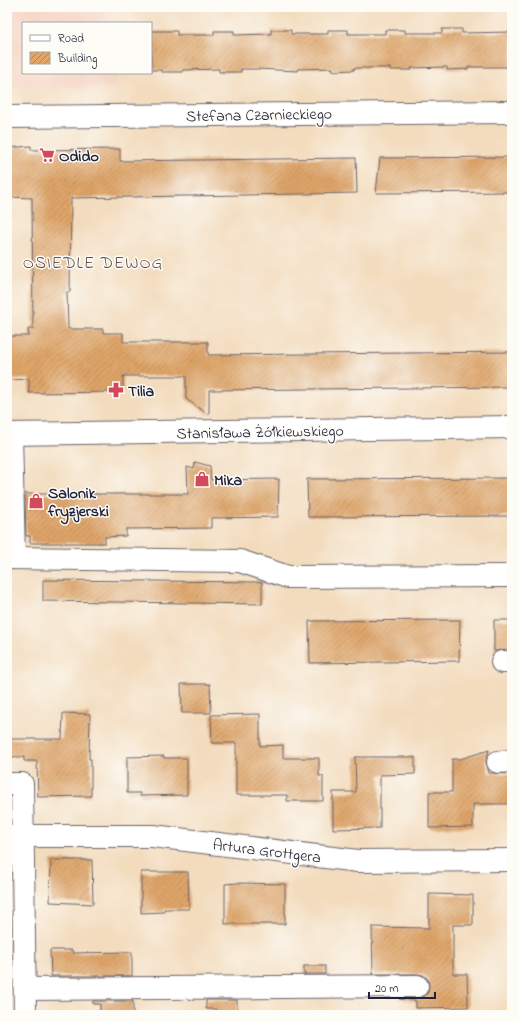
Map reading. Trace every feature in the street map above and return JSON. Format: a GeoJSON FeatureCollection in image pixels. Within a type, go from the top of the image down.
{"type":"FeatureCollection","features":[{"type":"Feature","properties":{"kind":"street","name":"Stefana Czarnieckiego"},"geometry":{"type":"LineString","coordinates":[[7,117],[512,112]]}},
{"type":"Feature","properties":{"kind":"street","name":"Stanisława Żółkiewskiego"},"geometry":{"type":"LineString","coordinates":[[9,434],[512,427]]}},
{"type":"Feature","properties":{"kind":"street"},"geometry":{"type":"LineString","coordinates":[[9,434],[10,558],[240,561],[288,577],[512,576]]}},
{"type":"Feature","properties":{"kind":"street"},"geometry":{"type":"LineString","coordinates":[[14,784],[19,985],[25,1015]]}},
{"type":"Feature","properties":{"kind":"street","name":"Artura Grottgera"},"geometry":{"type":"LineString","coordinates":[[15,836],[153,836],[358,861],[512,860]]}},
{"type":"Feature","properties":{"kind":"street"},"geometry":{"type":"LineString","coordinates":[[19,985],[417,986]]}},
{"type":"Feature","properties":{"kind":"shaded area"},"geometry":{"type":"Polygon","coordinates":[[[11,7],[115,7],[115,22],[22,22],[22,74],[117,74],[117,88],[13,86],[11,7]]]}},
{"type":"Feature","properties":{"kind":"building"},"geometry":{"type":"Polygon","coordinates":[[[442,29],[462,29],[462,33],[512,32],[512,67],[468,67],[468,69],[447,70],[447,67],[411,68],[412,70],[390,70],[390,68],[354,68],[354,70],[333,71],[333,68],[298,69],[298,71],[241,69],[241,72],[219,72],[219,69],[183,70],[183,72],[162,72],[162,70],[152,70],[152,31],[177,31],[177,35],[214,35],[214,31],[234,31],[234,35],[271,34],[271,30],[291,30],[291,34],[328,34],[328,30],[348,30],[348,34],[385,34],[385,30],[405,30],[405,33],[442,33],[442,29]]]}},
{"type":"Feature","properties":{"kind":"building"},"geometry":{"type":"Polygon","coordinates":[[[31,146],[31,150],[120,149],[120,161],[356,158],[357,193],[71,198],[70,292],[67,292],[68,329],[103,329],[103,333],[123,333],[123,342],[208,342],[208,355],[512,352],[512,387],[209,390],[209,415],[186,399],[186,376],[123,376],[123,392],[29,393],[29,379],[9,380],[7,378],[8,336],[29,336],[28,329],[33,329],[32,198],[7,197],[7,148],[31,146]]]}},
{"type":"Feature","properties":{"kind":"building"},"geometry":{"type":"Polygon","coordinates":[[[512,157],[512,192],[376,193],[380,158],[512,157]]]}},
{"type":"Feature","properties":{"kind":"building"},"geometry":{"type":"Polygon","coordinates":[[[195,462],[210,466],[211,480],[279,479],[278,517],[211,518],[211,528],[126,529],[126,536],[105,537],[105,543],[30,543],[30,536],[26,536],[25,494],[188,494],[187,467],[194,469],[195,462]]]}},
{"type":"Feature","properties":{"kind":"building"},"geometry":{"type":"Polygon","coordinates":[[[512,478],[512,516],[308,517],[307,479],[512,478]]]}},
{"type":"Feature","properties":{"kind":"building"},"geometry":{"type":"Polygon","coordinates":[[[43,580],[262,582],[262,604],[43,601],[43,580]]]}},
{"type":"Feature","properties":{"kind":"building"},"geometry":{"type":"Polygon","coordinates":[[[460,620],[459,661],[310,663],[309,621],[460,620]]]}},
{"type":"Feature","properties":{"kind":"building"},"geometry":{"type":"Polygon","coordinates":[[[494,620],[512,620],[512,650],[494,651],[494,620]]]}},
{"type":"Feature","properties":{"kind":"building"},"geometry":{"type":"Polygon","coordinates":[[[181,684],[210,684],[211,713],[182,713],[181,684]]]}},
{"type":"Feature","properties":{"kind":"building"},"geometry":{"type":"Polygon","coordinates":[[[63,713],[90,714],[89,759],[91,759],[91,796],[38,797],[37,761],[24,761],[24,757],[7,757],[7,739],[62,739],[63,713]]]}},
{"type":"Feature","properties":{"kind":"building"},"geometry":{"type":"Polygon","coordinates":[[[260,714],[260,746],[283,745],[283,758],[319,758],[319,776],[323,776],[323,801],[287,801],[287,795],[236,795],[236,743],[212,743],[211,715],[260,714]]]}},
{"type":"Feature","properties":{"kind":"building"},"geometry":{"type":"Polygon","coordinates":[[[489,750],[486,762],[489,773],[512,774],[512,804],[473,804],[473,827],[429,828],[429,792],[452,792],[452,759],[460,759],[489,750]]]}},
{"type":"Feature","properties":{"kind":"building"},"geometry":{"type":"Polygon","coordinates":[[[164,756],[164,758],[187,758],[187,795],[140,796],[140,793],[127,793],[127,757],[164,756]]]}},
{"type":"Feature","properties":{"kind":"building"},"geometry":{"type":"Polygon","coordinates":[[[355,757],[415,757],[415,774],[380,775],[380,828],[333,829],[333,792],[356,792],[355,757]]]}},
{"type":"Feature","properties":{"kind":"building"},"geometry":{"type":"Polygon","coordinates":[[[51,860],[92,860],[93,904],[50,902],[51,860]]]}},
{"type":"Feature","properties":{"kind":"building"},"geometry":{"type":"Polygon","coordinates":[[[141,872],[188,872],[189,909],[164,909],[164,912],[141,913],[141,872]]]}},
{"type":"Feature","properties":{"kind":"building"},"geometry":{"type":"Polygon","coordinates":[[[225,884],[285,884],[285,924],[225,924],[225,884]]]}},
{"type":"Feature","properties":{"kind":"building"},"geometry":{"type":"Polygon","coordinates":[[[429,894],[473,895],[473,925],[453,925],[453,974],[467,974],[468,1007],[416,1008],[416,1001],[399,999],[424,997],[428,992],[429,986],[428,979],[423,975],[373,974],[372,927],[429,928],[429,894]]]}},
{"type":"Feature","properties":{"kind":"building"},"geometry":{"type":"Polygon","coordinates":[[[50,950],[72,950],[73,953],[132,952],[132,976],[51,976],[50,950]]]}},
{"type":"Feature","properties":{"kind":"building"},"geometry":{"type":"Polygon","coordinates":[[[304,966],[325,966],[325,974],[304,974],[304,966]]]}},
{"type":"Feature","properties":{"kind":"building"},"geometry":{"type":"Polygon","coordinates":[[[206,1000],[237,1000],[237,1013],[216,1013],[216,1009],[206,1009],[206,1000]]]}},
{"type":"Feature","properties":{"kind":"building"},"geometry":{"type":"Polygon","coordinates":[[[93,1001],[133,1001],[133,1015],[112,1015],[112,1012],[100,1012],[100,1004],[93,1004],[93,1001]]]}},
{"type":"Feature","properties":{"kind":"place","name":"Odido"},"geometry":{"type":"Point","coordinates":[47,155]}},
{"type":"Feature","properties":{"kind":"place","name":"Tilia"},"geometry":{"type":"Point","coordinates":[116,390]}},
{"type":"Feature","properties":{"kind":"place","name":"Mika"},"geometry":{"type":"Point","coordinates":[202,479]}},
{"type":"Feature","properties":{"kind":"place","name":"Salonik fryzjerski"},"geometry":{"type":"Point","coordinates":[36,501]}},
{"type":"Feature","properties":{"kind":"district","name":"OSIEDLE DEWOG"},"geometry":{"type":"Point","coordinates":[93,262]}}]}
